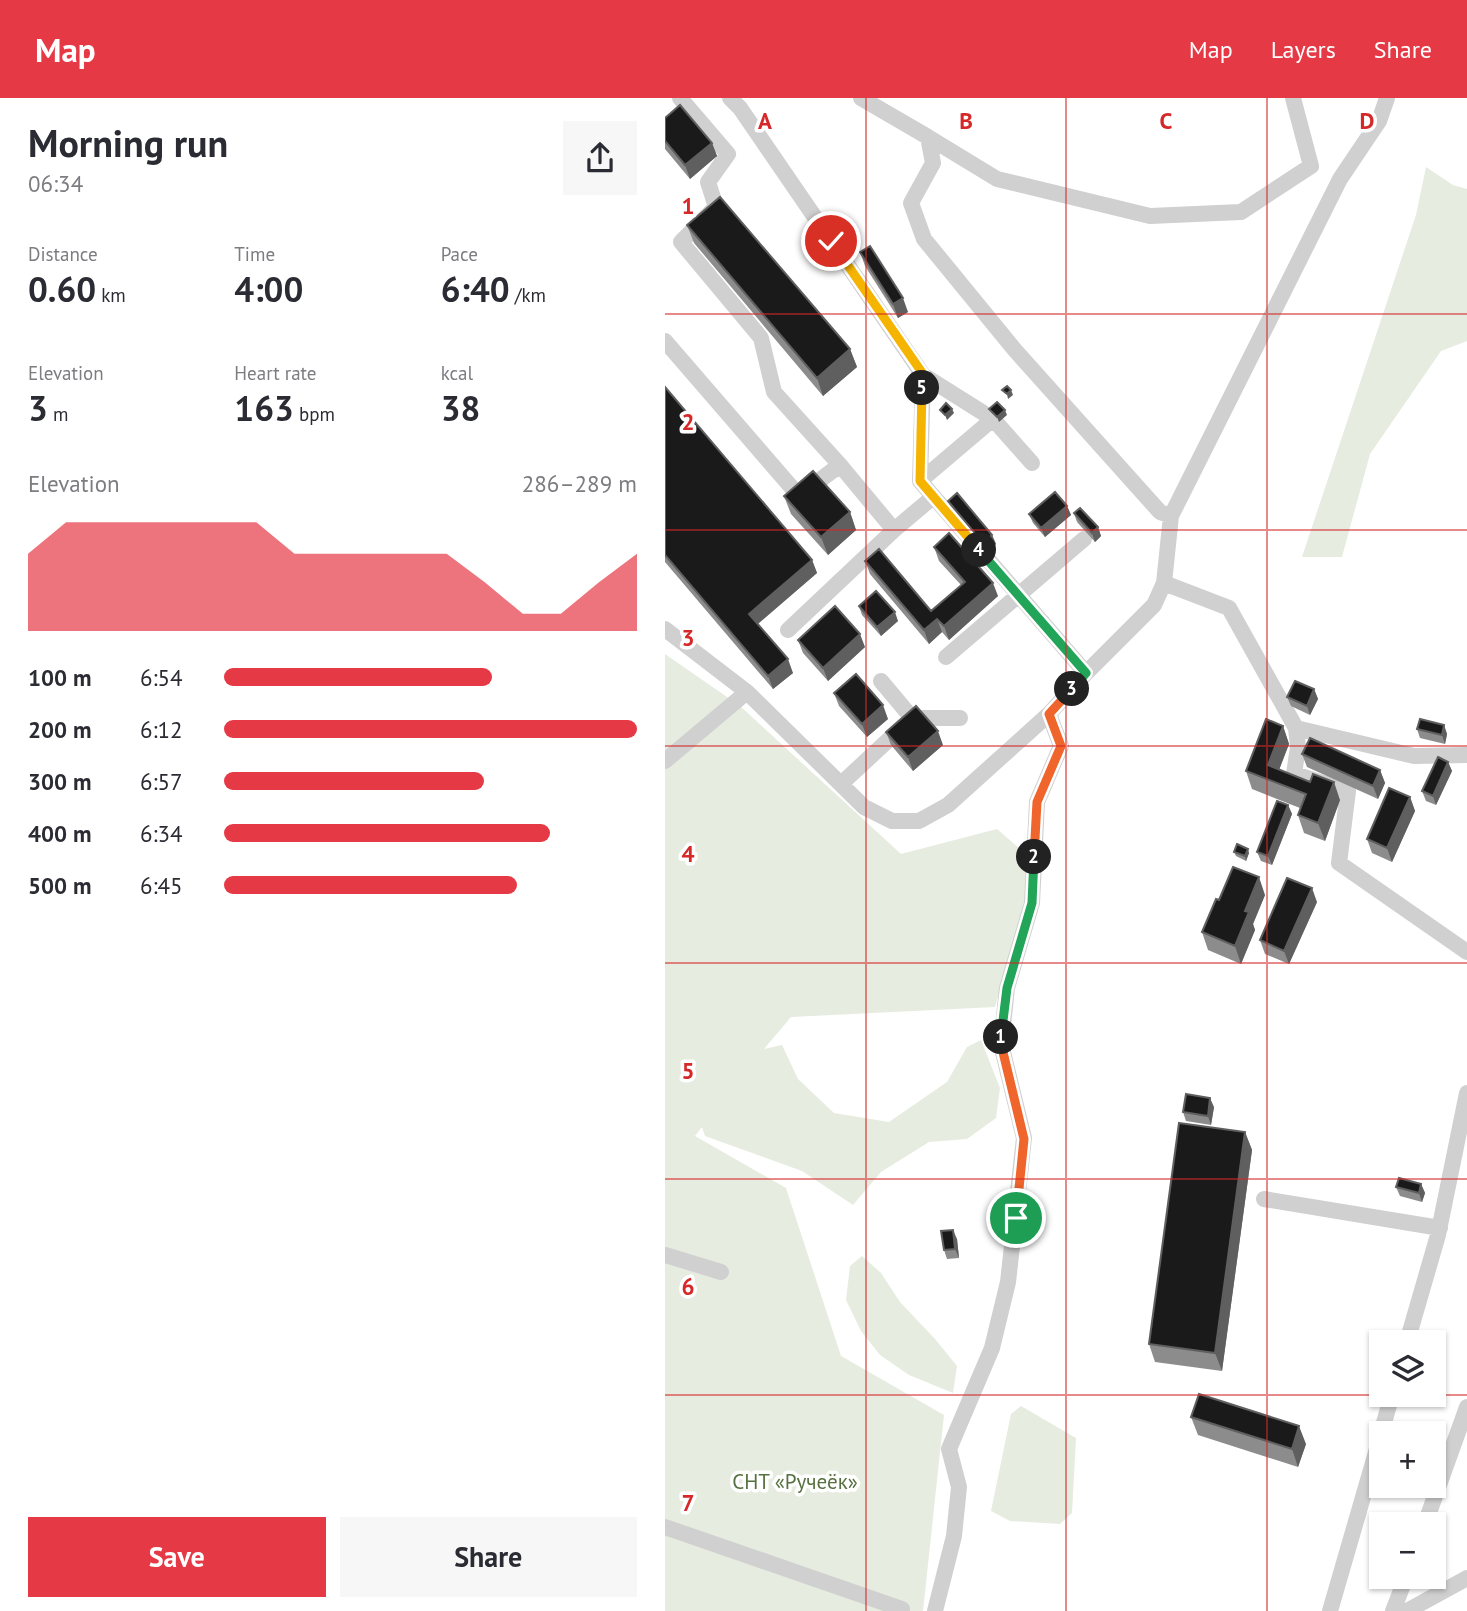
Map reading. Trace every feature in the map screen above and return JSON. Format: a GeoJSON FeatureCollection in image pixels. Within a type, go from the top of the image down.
{"type":"FeatureCollection","features":[{"type":"Feature","properties":{"kind":"street"},"geometry":{"type":"LineString","coordinates":[[680,98],[728,154],[708,182],[716,207],[681,242],[761,338],[774,392],[894,530]]}},
{"type":"Feature","properties":{"kind":"street"},"geometry":{"type":"LineString","coordinates":[[730,98],[748,119],[923,374],[993,419],[1032,463]]}},
{"type":"Feature","properties":{"kind":"street"},"geometry":{"type":"LineString","coordinates":[[861,98],[997,178],[1150,216],[1241,212],[1311,166],[1293,98]]}},
{"type":"Feature","properties":{"kind":"street"},"geometry":{"type":"LineString","coordinates":[[665,629],[747,692],[864,807],[892,821],[919,821],[948,805],[1049,714],[1154,605],[1164,583],[1171,516],[1340,178],[1379,121],[1387,98]]}},
{"type":"Feature","properties":{"kind":"street"},"geometry":{"type":"LineString","coordinates":[[928,137],[933,163],[911,202],[924,239],[1023,360],[1160,512],[1171,516]]}},
{"type":"Feature","properties":{"kind":"street"},"geometry":{"type":"LineString","coordinates":[[665,341],[799,496],[840,466]]}},
{"type":"Feature","properties":{"kind":"street"},"geometry":{"type":"LineString","coordinates":[[923,374],[920,481],[1086,673]]}},
{"type":"Feature","properties":{"kind":"street"},"geometry":{"type":"LineString","coordinates":[[920,481],[993,419]]}},
{"type":"Feature","properties":{"kind":"street"},"geometry":{"type":"LineString","coordinates":[[788,630],[933,497]]}},
{"type":"Feature","properties":{"kind":"street"},"geometry":{"type":"LineString","coordinates":[[946,657],[1084,539]]}},
{"type":"Feature","properties":{"kind":"street"},"geometry":{"type":"LineString","coordinates":[[1164,583],[1229,608],[1296,729],[1298,747],[1294,774],[1348,791],[1339,863],[1467,952]]}},
{"type":"Feature","properties":{"kind":"street"},"geometry":{"type":"LineString","coordinates":[[881,681],[912,718]]}},
{"type":"Feature","properties":{"kind":"street"},"geometry":{"type":"LineString","coordinates":[[665,761],[747,692]]}},
{"type":"Feature","properties":{"kind":"street"},"geometry":{"type":"LineString","coordinates":[[935,1611],[954,1536],[959,1487],[949,1449],[992,1348],[1008,1282],[1024,1139],[1001,1044],[1007,988],[1032,903],[1037,802],[1061,746],[1049,714]]}},
{"type":"Feature","properties":{"kind":"street"},"geometry":{"type":"LineString","coordinates":[[841,783],[912,718],[960,718]]}},
{"type":"Feature","properties":{"kind":"street"},"geometry":{"type":"LineString","coordinates":[[1296,729],[1415,756],[1467,755]]}},
{"type":"Feature","properties":{"kind":"street"},"geometry":{"type":"LineString","coordinates":[[1411,1330],[1440,1228],[1467,1093]]}},
{"type":"Feature","properties":{"kind":"street"},"geometry":{"type":"LineString","coordinates":[[1264,1199],[1440,1228]]}},
{"type":"Feature","properties":{"kind":"street"},"geometry":{"type":"LineString","coordinates":[[665,1255],[721,1272]]}},
{"type":"Feature","properties":{"kind":"street"},"geometry":{"type":"LineString","coordinates":[[1429,1512],[1467,1407]]}},
{"type":"Feature","properties":{"kind":"street"},"geometry":{"type":"LineString","coordinates":[[1330,1611],[1369,1476]]}},
{"type":"Feature","properties":{"kind":"street"},"geometry":{"type":"LineString","coordinates":[[665,1527],[902,1609]]}},
{"type":"Feature","properties":{"kind":"street"},"geometry":{"type":"LineString","coordinates":[[1407,1611],[1467,1578]]}},
{"type":"Feature","properties":{"kind":"street"},"geometry":{"type":"LineString","coordinates":[[1393,1611],[1401,1589]]}},
{"type":"Feature","properties":{"kind":"green space"},"geometry":{"type":"Polygon","coordinates":[[[1426,167],[1453,185],[1467,189],[1467,341],[1441,351],[1370,454],[1342,557],[1302,557],[1416,215],[1426,167]]]}},
{"type":"Feature","properties":{"kind":"green space","name":"СНТ «Ручеёк»"},"geometry":{"type":"Polygon","coordinates":[[[665,654],[740,706],[901,854],[997,829],[1035,862],[995,1007],[791,1017],[764,1049],[782,1045],[798,1079],[834,1113],[889,1122],[947,1082],[967,1047],[981,1040],[1000,1088],[996,1118],[967,1139],[929,1142],[881,1172],[853,1205],[802,1171],[705,1136],[702,1127],[695,1136],[786,1188],[841,1356],[944,1415],[923,1611],[665,1611],[665,654]]]}},
{"type":"Feature","properties":{"kind":"green space"},"geometry":{"type":"Polygon","coordinates":[[[862,1256],[881,1273],[900,1302],[957,1366],[953,1393],[909,1375],[880,1355],[861,1331],[846,1300],[850,1266],[862,1256]]]}},
{"type":"Feature","properties":{"kind":"green space"},"geometry":{"type":"Polygon","coordinates":[[[1021,1406],[1076,1438],[1072,1513],[1060,1524],[1010,1521],[991,1511],[1011,1414],[1021,1406]]]}},
{"type":"Feature","properties":{"kind":"building"},"geometry":{"type":"Polygon","coordinates":[[[680,105],[712,143],[685,165],[665,141],[665,118],[680,105]]]}},
{"type":"Feature","properties":{"kind":"building"},"geometry":{"type":"Polygon","coordinates":[[[720,197],[850,349],[817,378],[687,225],[720,197]]]}},
{"type":"Feature","properties":{"kind":"building"},"geometry":{"type":"Polygon","coordinates":[[[870,246],[903,298],[893,304],[860,252],[870,246]]]}},
{"type":"Feature","properties":{"kind":"building"},"geometry":{"type":"Polygon","coordinates":[[[1007,386],[1011,390],[1007,394],[1002,390],[1007,386]]]}},
{"type":"Feature","properties":{"kind":"building"},"geometry":{"type":"Polygon","coordinates":[[[665,387],[812,560],[749,614],[788,659],[768,676],[665,555],[665,387]]]}},
{"type":"Feature","properties":{"kind":"building"},"geometry":{"type":"Polygon","coordinates":[[[997,402],[1005,410],[997,417],[989,409],[997,402]]]}},
{"type":"Feature","properties":{"kind":"building"},"geometry":{"type":"Polygon","coordinates":[[[946,403],[952,409],[945,415],[940,410],[946,403]]]}},
{"type":"Feature","properties":{"kind":"building"},"geometry":{"type":"Polygon","coordinates":[[[813,471],[850,512],[821,537],[784,496],[813,471]]]}},
{"type":"Feature","properties":{"kind":"building"},"geometry":{"type":"Polygon","coordinates":[[[1055,492],[1067,506],[1041,528],[1029,514],[1055,492]]]}},
{"type":"Feature","properties":{"kind":"building"},"geometry":{"type":"Polygon","coordinates":[[[957,493],[992,535],[983,543],[948,501],[957,493]]]}},
{"type":"Feature","properties":{"kind":"building"},"geometry":{"type":"Polygon","coordinates":[[[1080,508],[1098,527],[1092,533],[1074,513],[1080,508]]]}},
{"type":"Feature","properties":{"kind":"building"},"geometry":{"type":"Polygon","coordinates":[[[949,533],[993,583],[944,626],[937,619],[924,630],[865,561],[879,549],[931,611],[965,582],[934,547],[949,533]]]}},
{"type":"Feature","properties":{"kind":"building"},"geometry":{"type":"Polygon","coordinates":[[[876,591],[895,612],[877,627],[859,606],[876,591]]]}},
{"type":"Feature","properties":{"kind":"building"},"geometry":{"type":"Polygon","coordinates":[[[835,606],[860,634],[823,668],[798,640],[835,606]]]}},
{"type":"Feature","properties":{"kind":"building"},"geometry":{"type":"Polygon","coordinates":[[[856,674],[883,705],[862,724],[834,693],[856,674]]]}},
{"type":"Feature","properties":{"kind":"building"},"geometry":{"type":"Polygon","coordinates":[[[1295,681],[1314,689],[1307,706],[1287,697],[1295,681]]]}},
{"type":"Feature","properties":{"kind":"building"},"geometry":{"type":"Polygon","coordinates":[[[916,706],[938,731],[908,757],[886,732],[916,706]]]}},
{"type":"Feature","properties":{"kind":"building"},"geometry":{"type":"Polygon","coordinates":[[[1266,719],[1283,726],[1268,765],[1310,782],[1313,774],[1334,782],[1318,823],[1298,815],[1306,794],[1246,771],[1266,719]]]}},
{"type":"Feature","properties":{"kind":"building"},"geometry":{"type":"Polygon","coordinates":[[[1420,719],[1444,725],[1442,735],[1417,729],[1420,719]]]}},
{"type":"Feature","properties":{"kind":"building"},"geometry":{"type":"Polygon","coordinates":[[[1310,738],[1380,770],[1373,786],[1302,754],[1310,738]]]}},
{"type":"Feature","properties":{"kind":"building"},"geometry":{"type":"Polygon","coordinates":[[[1438,757],[1448,762],[1433,796],[1422,791],[1438,757]]]}},
{"type":"Feature","properties":{"kind":"building"},"geometry":{"type":"Polygon","coordinates":[[[1389,788],[1410,797],[1387,848],[1367,839],[1389,788]]]}},
{"type":"Feature","properties":{"kind":"building"},"geometry":{"type":"Polygon","coordinates":[[[1277,801],[1288,805],[1268,856],[1257,852],[1277,801]]]}},
{"type":"Feature","properties":{"kind":"building"},"geometry":{"type":"Polygon","coordinates":[[[1237,844],[1248,849],[1245,856],[1234,852],[1237,844]]]}},
{"type":"Feature","properties":{"kind":"building"},"geometry":{"type":"Polygon","coordinates":[[[1233,867],[1259,877],[1235,946],[1202,932],[1233,867]]]}},
{"type":"Feature","properties":{"kind":"building"},"geometry":{"type":"Polygon","coordinates":[[[1287,878],[1312,888],[1284,951],[1260,940],[1287,878]]]}},
{"type":"Feature","properties":{"kind":"building"},"geometry":{"type":"Polygon","coordinates":[[[1186,1094],[1210,1098],[1208,1116],[1183,1112],[1186,1094]]]}},
{"type":"Feature","properties":{"kind":"building"},"geometry":{"type":"Polygon","coordinates":[[[1179,1123],[1245,1132],[1215,1353],[1149,1344],[1179,1123]]]}},
{"type":"Feature","properties":{"kind":"building"},"geometry":{"type":"Polygon","coordinates":[[[1399,1178],[1421,1184],[1419,1193],[1396,1187],[1399,1178]]]}},
{"type":"Feature","properties":{"kind":"building"},"geometry":{"type":"Polygon","coordinates":[[[953,1230],[955,1249],[944,1250],[941,1231],[953,1230]]]}},
{"type":"Feature","properties":{"kind":"building"},"geometry":{"type":"Polygon","coordinates":[[[1199,1394],[1299,1426],[1292,1449],[1191,1417],[1199,1394]]]}},
{"type":"Feature","properties":{"kind":"route"},"geometry":{"type":"LineString","coordinates":[[831,241],[923,374],[920,481],[1086,673],[1049,714],[1061,746],[1037,802],[1032,903],[1007,988],[1001,1044],[1024,1139],[1016,1218]]}}]}
